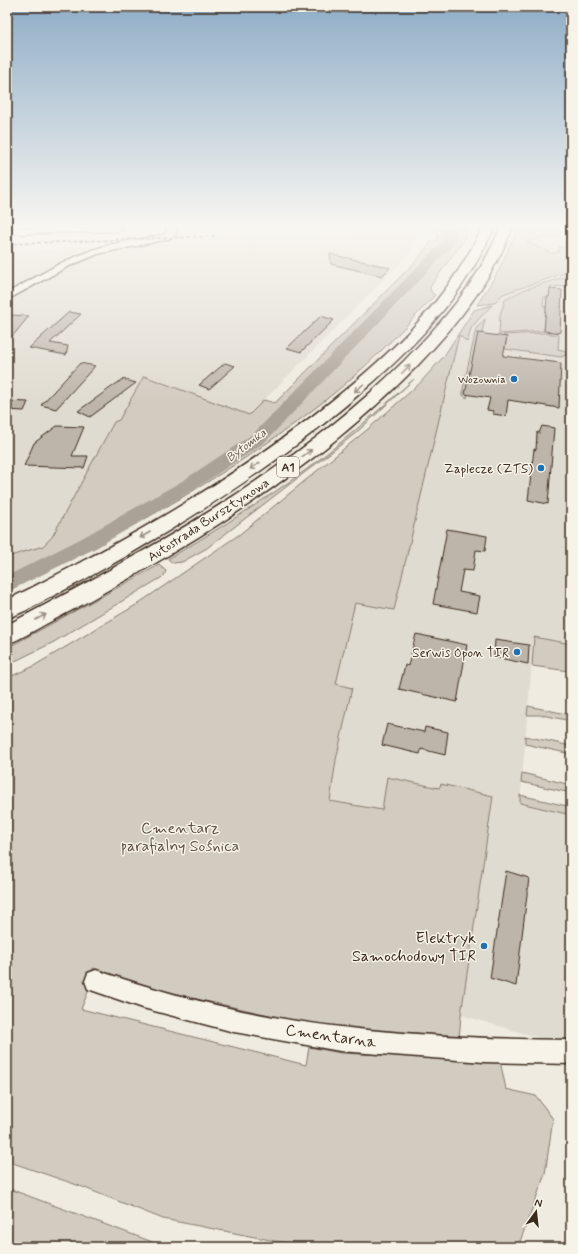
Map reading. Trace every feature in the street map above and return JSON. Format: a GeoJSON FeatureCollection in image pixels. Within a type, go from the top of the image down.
{"type":"FeatureCollection","features":[{"type":"Feature","properties":{"kind":"highway","name":"Autostrada Bursztynowa"},"geometry":{"type":"LineString","coordinates":[[7,610],[162,526],[234,481],[333,409],[382,368],[426,322],[454,287]]}},
{"type":"Feature","properties":{"kind":"highway","name":"Autostrada Bursztynowa"},"geometry":{"type":"LineString","coordinates":[[7,635],[187,535],[292,464],[355,415],[404,371],[446,326],[475,287]]}},
{"type":"Feature","properties":{"kind":"street"},"geometry":{"type":"LineString","coordinates":[[7,297],[26,287]]}},
{"type":"Feature","properties":{"kind":"street","name":"Cmentarna"},"geometry":{"type":"LineString","coordinates":[[96,981],[143,997],[234,1021],[340,1040],[484,1050],[571,1052]]}},
{"type":"Feature","properties":{"kind":"shaded area"},"geometry":{"type":"Polygon","coordinates":[[[7,287],[377,287],[249,415],[144,376],[119,420],[114,422],[52,537],[43,546],[7,557],[7,287]]]}},
{"type":"Feature","properties":{"kind":"shaded area"},"geometry":{"type":"Polygon","coordinates":[[[510,287],[571,287],[571,644],[534,637],[520,803],[571,815],[571,1042],[554,1042],[461,1015],[493,796],[441,784],[440,788],[388,777],[382,810],[330,801],[336,760],[352,688],[336,684],[355,603],[394,610],[459,335],[473,323],[490,302],[510,287]]]}},
{"type":"Feature","properties":{"kind":"green space"},"geometry":{"type":"Polygon","coordinates":[[[391,287],[430,287],[431,292],[435,295],[381,351],[323,402],[249,456],[210,481],[130,527],[7,591],[7,557],[43,546],[52,537],[114,422],[119,420],[144,376],[249,415],[264,400],[275,403],[391,287]]]}},
{"type":"Feature","properties":{"kind":"green space"},"geometry":{"type":"Polygon","coordinates":[[[489,287],[525,287],[503,294],[494,303],[477,305],[489,287]]]}},
{"type":"Feature","properties":{"kind":"green space"},"geometry":{"type":"Polygon","coordinates":[[[534,287],[551,287],[549,300],[547,300],[547,297],[544,297],[543,306],[546,307],[544,331],[499,334],[500,315],[505,300],[523,290],[534,287]]]}},
{"type":"Feature","properties":{"kind":"green space","name":"Cmentarz parafialny Sośnica"},"geometry":{"type":"Polygon","coordinates":[[[492,305],[471,328],[467,342],[459,335],[394,610],[355,603],[336,684],[352,688],[336,760],[330,801],[382,810],[387,777],[439,788],[441,784],[493,796],[461,1015],[459,1039],[311,1024],[150,989],[93,968],[88,992],[81,1009],[306,1065],[309,1047],[341,1053],[500,1061],[506,1089],[536,1096],[553,1119],[545,1174],[518,1247],[319,1247],[275,1241],[163,1219],[80,1186],[7,1161],[7,678],[32,667],[136,605],[240,534],[368,429],[419,384],[444,356],[474,310],[492,305]]]}},
{"type":"Feature","properties":{"kind":"green space"},"geometry":{"type":"Polygon","coordinates":[[[485,319],[467,398],[463,395],[463,389],[476,329],[485,319]]]}},
{"type":"Feature","properties":{"kind":"green space"},"geometry":{"type":"Polygon","coordinates":[[[544,333],[559,335],[558,349],[566,351],[566,355],[561,357],[505,349],[507,337],[503,335],[544,333]]]}},
{"type":"Feature","properties":{"kind":"green space"},"geometry":{"type":"Polygon","coordinates":[[[414,379],[356,433],[207,548],[182,562],[173,563],[168,559],[238,516],[307,469],[375,414],[414,379]]]}},
{"type":"Feature","properties":{"kind":"green space"},"geometry":{"type":"Polygon","coordinates":[[[159,565],[166,571],[164,576],[52,643],[7,665],[7,648],[159,565]]]}},
{"type":"Feature","properties":{"kind":"green space"},"geometry":{"type":"Polygon","coordinates":[[[534,637],[571,644],[571,682],[569,671],[532,666],[534,637]]]}},
{"type":"Feature","properties":{"kind":"green space"},"geometry":{"type":"Polygon","coordinates":[[[528,706],[571,715],[571,721],[542,715],[527,715],[528,706]]]}},
{"type":"Feature","properties":{"kind":"green space"},"geometry":{"type":"Polygon","coordinates":[[[525,736],[571,746],[571,754],[525,744],[525,736]]]}},
{"type":"Feature","properties":{"kind":"green space"},"geometry":{"type":"Polygon","coordinates":[[[522,773],[571,785],[571,793],[521,782],[522,773]]]}},
{"type":"Feature","properties":{"kind":"green space"},"geometry":{"type":"Polygon","coordinates":[[[520,795],[571,807],[571,815],[520,803],[520,795]]]}},
{"type":"Feature","properties":{"kind":"green space"},"geometry":{"type":"Polygon","coordinates":[[[7,1188],[166,1247],[7,1247],[7,1188]]]}},
{"type":"Feature","properties":{"kind":"building"},"geometry":{"type":"Polygon","coordinates":[[[550,289],[562,290],[560,333],[544,331],[547,297],[549,297],[550,289]]]}},
{"type":"Feature","properties":{"kind":"building"},"geometry":{"type":"Polygon","coordinates":[[[69,312],[81,314],[50,343],[68,346],[66,355],[29,348],[69,312]]]}},
{"type":"Feature","properties":{"kind":"building"},"geometry":{"type":"Polygon","coordinates":[[[11,315],[29,316],[7,343],[7,319],[11,315]]]}},
{"type":"Feature","properties":{"kind":"building"},"geometry":{"type":"Polygon","coordinates":[[[321,316],[334,320],[301,352],[287,348],[321,316]]]}},
{"type":"Feature","properties":{"kind":"building","name":"Wozownia"},"geometry":{"type":"Polygon","coordinates":[[[478,333],[507,337],[503,356],[561,363],[559,408],[508,400],[506,416],[493,414],[493,411],[487,410],[490,398],[465,394],[478,333]]]}},
{"type":"Feature","properties":{"kind":"building"},"geometry":{"type":"Polygon","coordinates":[[[80,363],[95,366],[56,409],[41,405],[80,363]]]}},
{"type":"Feature","properties":{"kind":"building"},"geometry":{"type":"Polygon","coordinates":[[[225,363],[235,366],[209,389],[199,385],[225,363]]]}},
{"type":"Feature","properties":{"kind":"building"},"geometry":{"type":"Polygon","coordinates":[[[123,379],[136,383],[90,417],[78,411],[123,379]]]}},
{"type":"Feature","properties":{"kind":"building"},"geometry":{"type":"Polygon","coordinates":[[[7,401],[28,402],[24,411],[7,410],[7,401]]]}},
{"type":"Feature","properties":{"kind":"building"},"geometry":{"type":"Polygon","coordinates":[[[57,426],[84,427],[72,456],[88,456],[84,468],[24,466],[34,443],[57,426]]]}},
{"type":"Feature","properties":{"kind":"building"},"geometry":{"type":"Polygon","coordinates":[[[542,426],[554,428],[548,504],[528,500],[534,449],[536,450],[537,432],[539,433],[542,426]]]}},
{"type":"Feature","properties":{"kind":"building"},"geometry":{"type":"Polygon","coordinates":[[[447,529],[487,536],[485,551],[476,550],[473,571],[463,570],[459,592],[480,596],[477,612],[433,604],[447,529]]]}},
{"type":"Feature","properties":{"kind":"building"},"geometry":{"type":"Polygon","coordinates":[[[416,634],[467,645],[457,702],[399,689],[405,665],[408,666],[416,634]]]}},
{"type":"Feature","properties":{"kind":"building","name":"Serwis Opon TIR"},"geometry":{"type":"Polygon","coordinates":[[[495,640],[529,645],[528,664],[494,657],[495,640]]]}},
{"type":"Feature","properties":{"kind":"building"},"geometry":{"type":"Polygon","coordinates":[[[387,724],[424,732],[425,727],[448,732],[445,755],[421,749],[420,754],[382,745],[387,724]]]}},
{"type":"Feature","properties":{"kind":"building"},"geometry":{"type":"Polygon","coordinates":[[[506,871],[529,878],[516,986],[490,978],[506,871]]]}},
{"type":"Feature","properties":{"kind":"waterway","name":"Bytomka"},"geometry":{"type":"LineString","coordinates":[[7,585],[89,543],[190,484],[259,438],[406,287]]}},
{"type":"Feature","properties":{"kind":"place","name":"Wozownia"},"geometry":{"type":"Point","coordinates":[514,379]}},
{"type":"Feature","properties":{"kind":"place","name":"Zaplecze (ZTS)"},"geometry":{"type":"Point","coordinates":[541,468]}},
{"type":"Feature","properties":{"kind":"place","name":"Serwis Opon TIR"},"geometry":{"type":"Point","coordinates":[517,652]}},
{"type":"Feature","properties":{"kind":"place","name":"Elektryk Samochodowy TIR"},"geometry":{"type":"Point","coordinates":[484,946]}}]}
